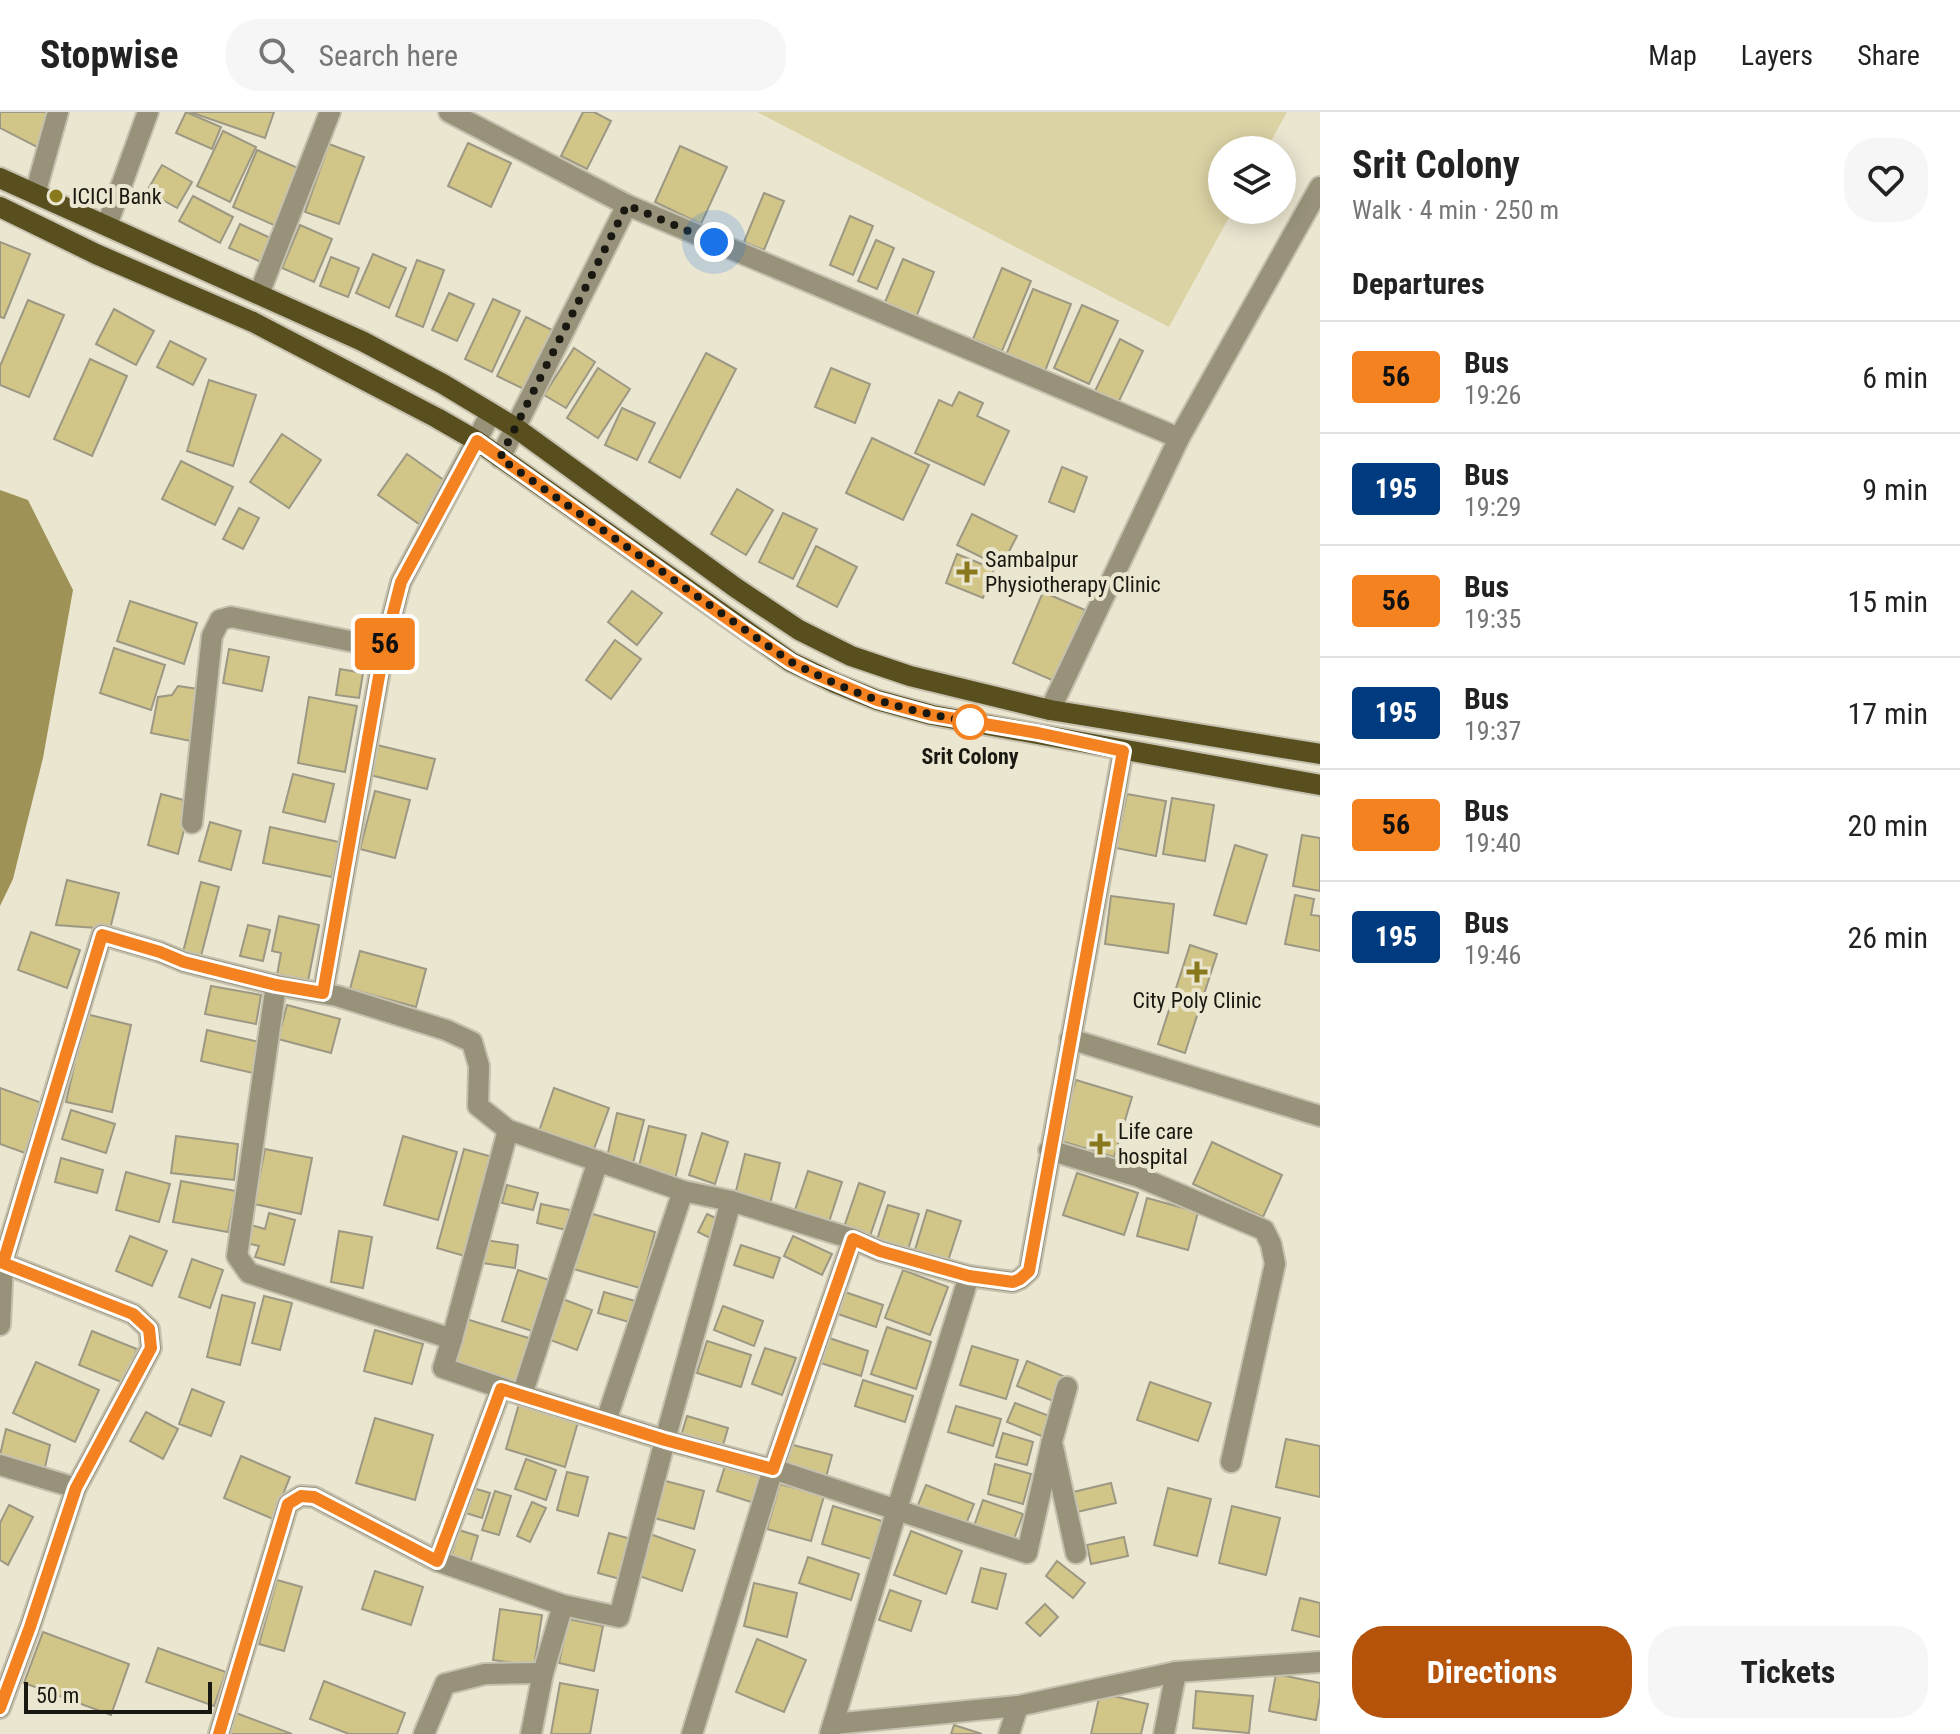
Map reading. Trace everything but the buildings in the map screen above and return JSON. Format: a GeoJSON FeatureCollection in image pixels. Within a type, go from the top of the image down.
{"type":"FeatureCollection","features":[{"type":"Feature","properties":{"kind":"main road"},"geometry":{"type":"LineString","coordinates":[[0,178],[362,341],[443,384],[516,428],[736,588],[799,630],[851,656],[910,676],[1050,710],[1320,754]]}},
{"type":"Feature","properties":{"kind":"main road"},"geometry":{"type":"LineString","coordinates":[[0,207],[96,254],[253,322],[437,418],[477,441],[779,654],[835,683],[877,700],[932,715],[1320,785]]}},
{"type":"Feature","properties":{"kind":"street"},"geometry":{"type":"LineString","coordinates":[[35,194],[58,112]]}},
{"type":"Feature","properties":{"kind":"street"},"geometry":{"type":"LineString","coordinates":[[107,225],[148,112]]}},
{"type":"Feature","properties":{"kind":"street"},"geometry":{"type":"LineString","coordinates":[[259,294],[330,112]]}},
{"type":"Feature","properties":{"kind":"street"},"geometry":{"type":"LineString","coordinates":[[449,112],[627,205],[1179,438]]}},
{"type":"Feature","properties":{"kind":"street"},"geometry":{"type":"LineString","coordinates":[[1050,710],[1179,438],[1320,187]]}},
{"type":"Feature","properties":{"kind":"street"},"geometry":{"type":"LineString","coordinates":[[500,458],[627,205]]}},
{"type":"Feature","properties":{"kind":"street"},"geometry":{"type":"LineString","coordinates":[[323,993],[384,648],[401,582],[491,413]]}},
{"type":"Feature","properties":{"kind":"street"},"geometry":{"type":"LineString","coordinates":[[192,823],[212,636],[220,620],[231,617],[384,648]]}},
{"type":"Feature","properties":{"kind":"street"},"geometry":{"type":"LineString","coordinates":[[0,1325],[3,1263],[102,935],[184,962],[276,985],[323,993],[446,1030],[472,1042],[479,1066],[478,1106],[508,1130],[683,1191],[731,1201],[853,1239],[880,1251],[969,1276],[1013,1282],[1020,1279],[1029,1271],[1123,751]]}},
{"type":"Feature","properties":{"kind":"street"},"geometry":{"type":"LineString","coordinates":[[276,985],[237,1256],[249,1273],[452,1339]]}},
{"type":"Feature","properties":{"kind":"street"},"geometry":{"type":"LineString","coordinates":[[1070,1039],[1320,1116]]}},
{"type":"Feature","properties":{"kind":"street"},"geometry":{"type":"LineString","coordinates":[[508,1130],[443,1368],[665,1440],[773,1469],[1027,1553],[1067,1387]]}},
{"type":"Feature","properties":{"kind":"street"},"geometry":{"type":"LineString","coordinates":[[1049,1150],[1139,1177],[1264,1230],[1275,1264],[1231,1462]]}},
{"type":"Feature","properties":{"kind":"street"},"geometry":{"type":"LineString","coordinates":[[522,1395],[598,1161]]}},
{"type":"Feature","properties":{"kind":"street"},"geometry":{"type":"LineString","coordinates":[[606,1421],[683,1191]]}},
{"type":"Feature","properties":{"kind":"street"},"geometry":{"type":"LineString","coordinates":[[219,1734],[288,1504],[301,1496],[314,1497],[437,1561],[563,1605],[619,1617],[731,1201]]}},
{"type":"Feature","properties":{"kind":"street"},"geometry":{"type":"LineString","coordinates":[[692,1734],[773,1469],[853,1239]]}},
{"type":"Feature","properties":{"kind":"street"},"geometry":{"type":"LineString","coordinates":[[0,1708],[76,1488],[151,1348],[149,1329],[133,1314],[3,1263]]}},
{"type":"Feature","properties":{"kind":"street"},"geometry":{"type":"LineString","coordinates":[[969,1276],[831,1729],[1018,1706],[1176,1672],[1320,1662]]}},
{"type":"Feature","properties":{"kind":"street"},"geometry":{"type":"LineString","coordinates":[[437,1561],[501,1389]]}},
{"type":"Feature","properties":{"kind":"street"},"geometry":{"type":"LineString","coordinates":[[1052,1441],[1076,1553]]}},
{"type":"Feature","properties":{"kind":"street"},"geometry":{"type":"LineString","coordinates":[[0,1465],[76,1488]]}},
{"type":"Feature","properties":{"kind":"street"},"geometry":{"type":"LineString","coordinates":[[531,1734],[543,1673],[563,1605]]}},
{"type":"Feature","properties":{"kind":"street"},"geometry":{"type":"LineString","coordinates":[[1164,1734],[1176,1672]]}},
{"type":"Feature","properties":{"kind":"street"},"geometry":{"type":"LineString","coordinates":[[424,1734],[445,1684],[485,1674],[543,1673]]}},
{"type":"Feature","properties":{"kind":"street"},"geometry":{"type":"LineString","coordinates":[[1009,1734],[1018,1706]]}},
{"type":"Feature","properties":{"kind":"shaded area"},"geometry":{"type":"Polygon","coordinates":[[[757,112],[1287,112],[1274,136],[1208,136],[1208,224],[1225,224],[1169,327],[757,112]]]}},
{"type":"Feature","properties":{"kind":"shaded area"},"geometry":{"type":"Polygon","coordinates":[[[0,490],[28,500],[73,590],[43,758],[13,879],[0,906],[0,490]]]}},
{"type":"Feature","properties":{"kind":"bus line","name":"56"},"geometry":{"type":"LineString","coordinates":[[0,1708],[76,1488],[151,1348],[149,1329],[133,1314],[3,1263],[102,935],[184,962],[276,985],[323,993],[384,648],[401,582],[477,441],[745,631],[813,673],[877,700],[932,715],[1123,751],[1029,1271],[1013,1282],[969,1276],[880,1251],[853,1239],[773,1469],[665,1440],[501,1389],[437,1561],[314,1497],[301,1496],[288,1504],[219,1734]]}},
{"type":"Feature","properties":{"kind":"place","name":"ICICI Bank"},"geometry":{"type":"Point","coordinates":[56,196]}},
{"type":"Feature","properties":{"kind":"place","name":"Sambalpur Physiotherapy Clinic"},"geometry":{"type":"Point","coordinates":[967,572]}},
{"type":"Feature","properties":{"kind":"place","name":"Srit Colony"},"geometry":{"type":"Point","coordinates":[970,722]}},
{"type":"Feature","properties":{"kind":"place","name":"City Poly Clinic"},"geometry":{"type":"Point","coordinates":[1197,972]}},
{"type":"Feature","properties":{"kind":"place","name":"Life care hospital"},"geometry":{"type":"Point","coordinates":[1100,1144]}},
{"type":"Feature","properties":{"kind":"route"},"geometry":{"type":"LineString","coordinates":[[714,242],[627,205],[500,458],[791,662],[877,700],[970,722]]}}]}
